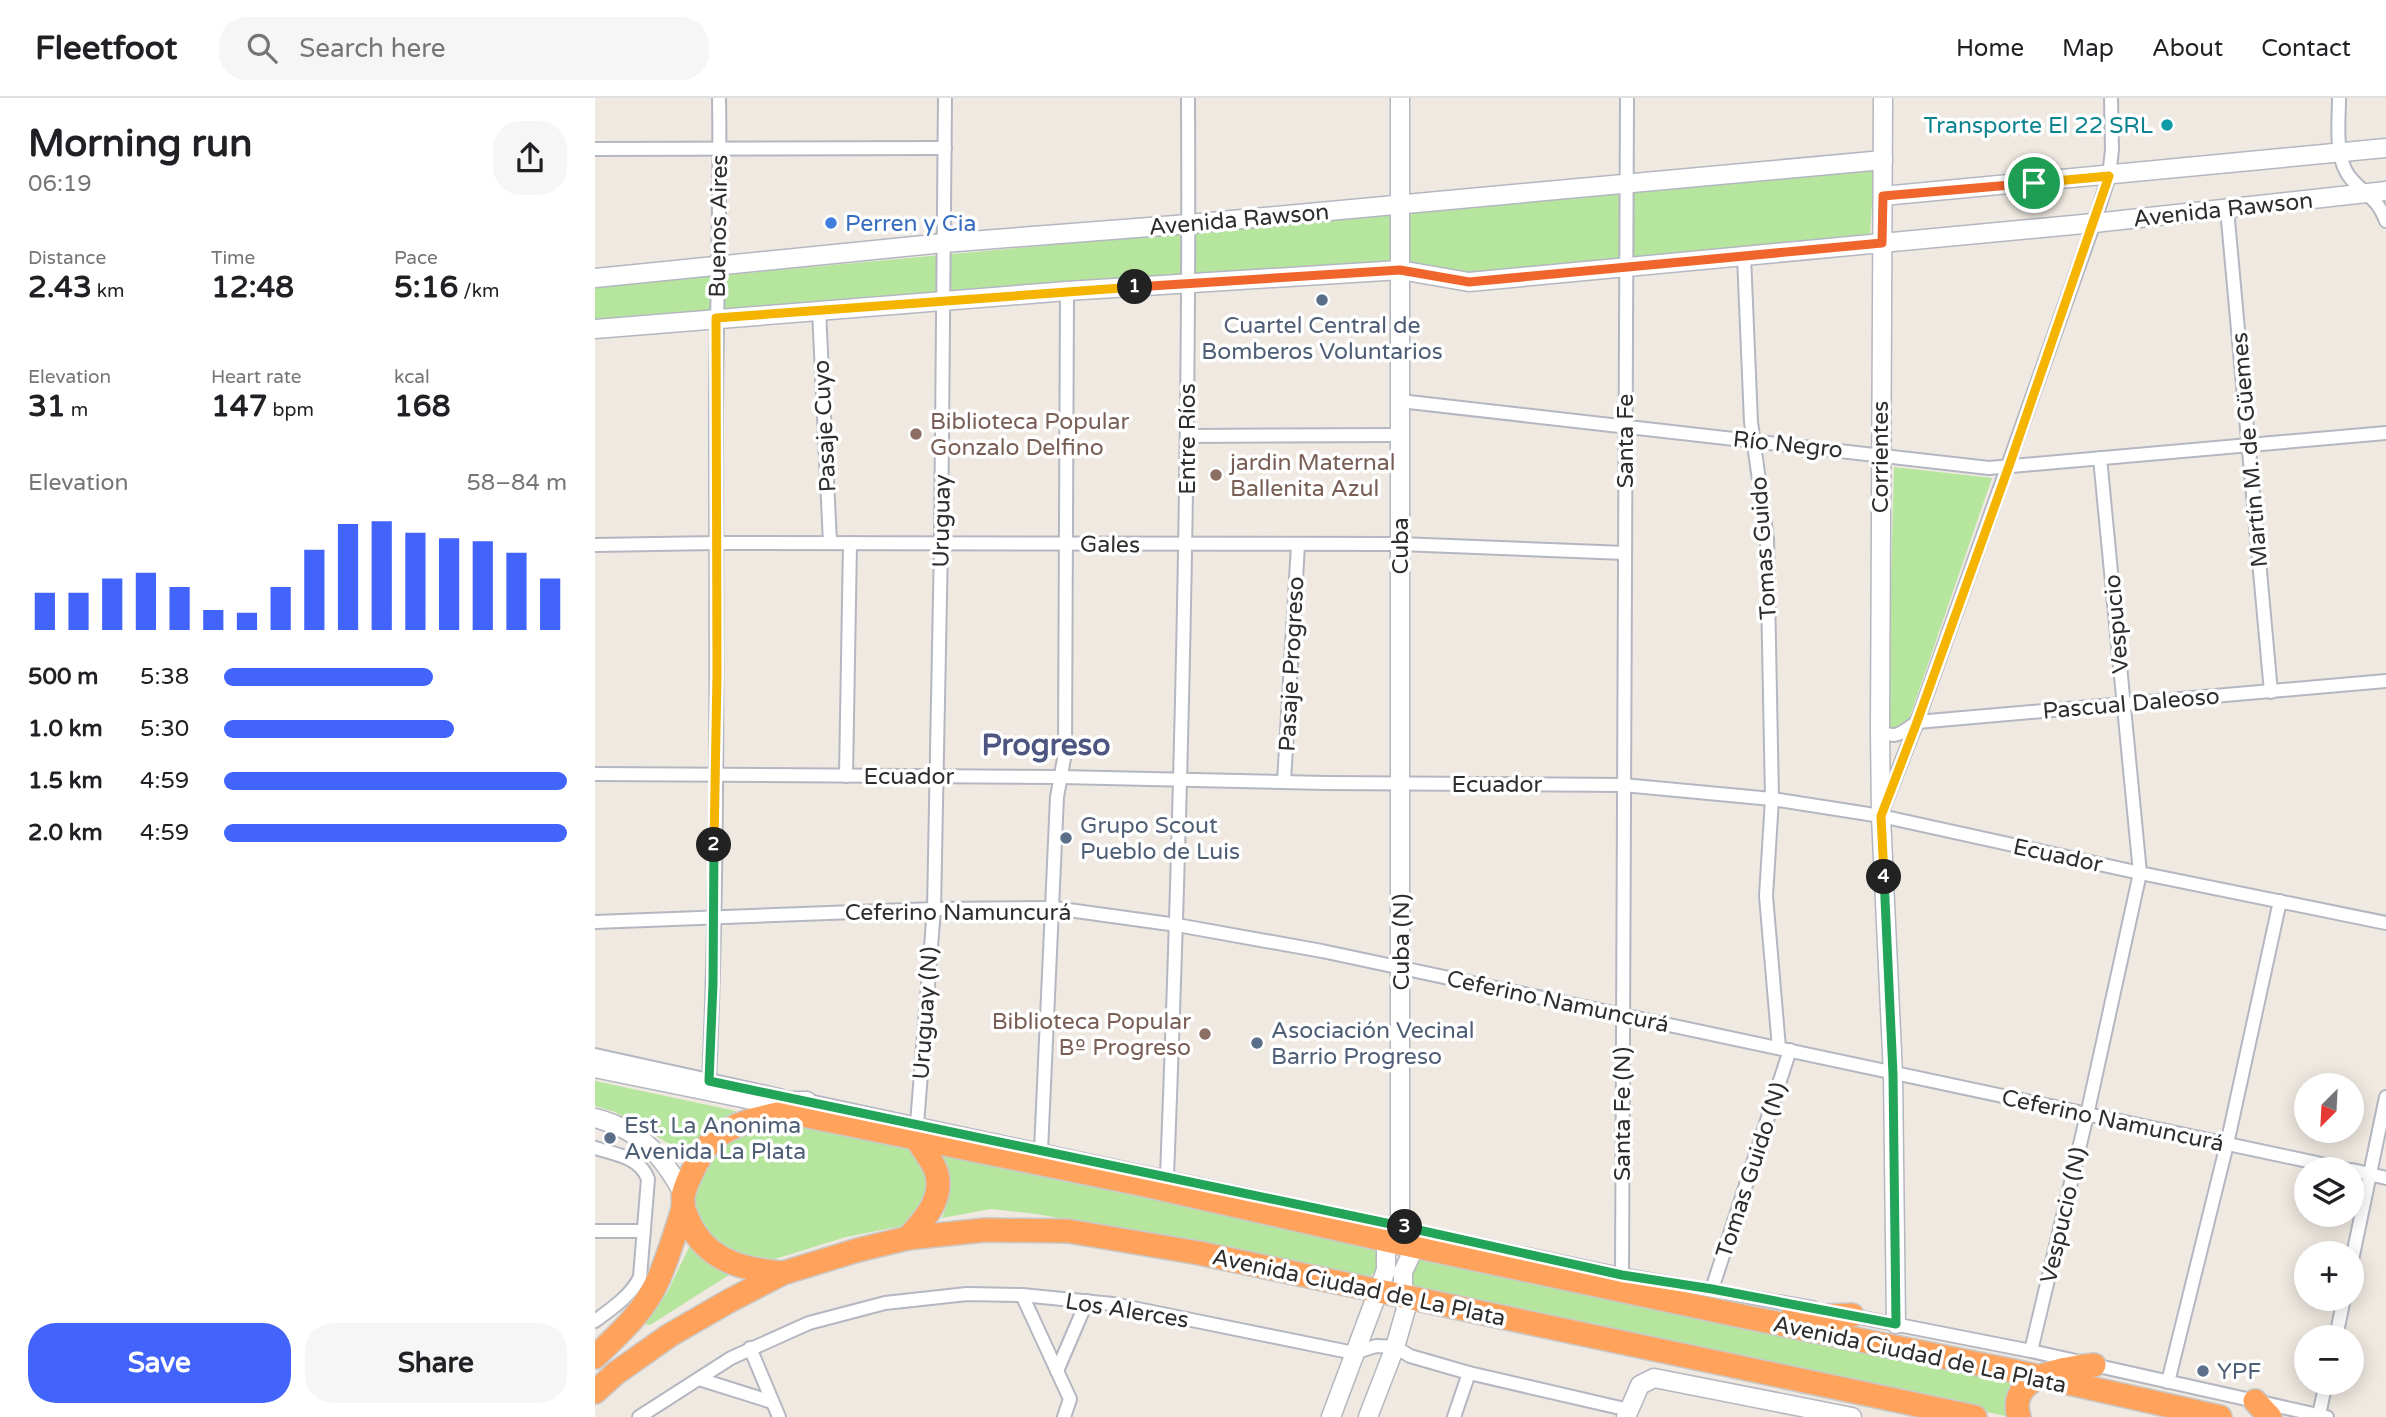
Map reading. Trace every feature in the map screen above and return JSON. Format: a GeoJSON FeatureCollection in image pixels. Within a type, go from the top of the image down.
{"type":"FeatureCollection","features":[{"type":"Feature","properties":{"kind":"highway","name":"Avenida Ciudad de La Plata"},"geometry":{"type":"LineString","coordinates":[[798,1106],[1393,1233],[1415,1246],[2014,1371],[2220,1417]]}},
{"type":"Feature","properties":{"kind":"highway"},"geometry":{"type":"LineString","coordinates":[[595,1357],[634,1320],[648,1300],[659,1278],[699,1159],[712,1141],[734,1127],[758,1117],[798,1106]]}},
{"type":"Feature","properties":{"kind":"highway"},"geometry":{"type":"LineString","coordinates":[[908,1238],[929,1216],[938,1188],[936,1171],[917,1131]]}},
{"type":"Feature","properties":{"kind":"highway"},"geometry":{"type":"LineString","coordinates":[[1105,1164],[1156,1181]]}},
{"type":"Feature","properties":{"kind":"highway"},"geometry":{"type":"LineString","coordinates":[[683,1202],[696,1235],[727,1262],[750,1270],[783,1273]]}},
{"type":"Feature","properties":{"kind":"highway","name":"Avenida Ciudad de La Plata"},"geometry":{"type":"LineString","coordinates":[[783,1273],[908,1238],[985,1230],[1068,1231],[1199,1253],[1289,1283],[1377,1296],[1477,1324],[1530,1323],[1975,1417]]}},
{"type":"Feature","properties":{"kind":"highway"},"geometry":{"type":"LineString","coordinates":[[595,1392],[670,1335],[783,1273]]}},
{"type":"Feature","properties":{"kind":"highway"},"geometry":{"type":"LineString","coordinates":[[1751,1318],[1852,1315]]}},
{"type":"Feature","properties":{"kind":"highway"},"geometry":{"type":"LineString","coordinates":[[2019,1417],[2018,1400],[2023,1390],[2038,1378],[2058,1369],[2094,1365]]}},
{"type":"Feature","properties":{"kind":"street","name":"Buenos Aires"},"geometry":{"type":"LineString","coordinates":[[709,1081],[713,984],[719,98]]}},
{"type":"Feature","properties":{"kind":"street","name":"Uruguay"},"geometry":{"type":"LineString","coordinates":[[937,776],[945,98]]}},
{"type":"Feature","properties":{"kind":"street","name":"Entre Ríos"},"geometry":{"type":"LineString","coordinates":[[1156,1181],[1177,925],[1187,545],[1188,98]]}},
{"type":"Feature","properties":{"kind":"street","name":"Cuba"},"geometry":{"type":"LineString","coordinates":[[1400,98],[1401,784]]}},
{"type":"Feature","properties":{"kind":"street","name":"Santa Fe"},"geometry":{"type":"LineString","coordinates":[[1623,785],[1627,98]]}},
{"type":"Feature","properties":{"kind":"street","name":"Corrientes"},"geometry":{"type":"LineString","coordinates":[[1883,98],[1880,730],[1881,816],[1893,1074],[1896,1324]]}},
{"type":"Feature","properties":{"kind":"street"},"geometry":{"type":"LineString","coordinates":[[1881,816],[2009,466],[2094,223],[2109,176],[2112,150],[2111,98]]}},
{"type":"Feature","properties":{"kind":"street"},"geometry":{"type":"LineString","coordinates":[[2339,98],[2339,152],[2345,171],[2354,183],[2377,192],[2386,221]]}},
{"type":"Feature","properties":{"kind":"street"},"geometry":{"type":"LineString","coordinates":[[595,149],[945,148]]}},
{"type":"Feature","properties":{"kind":"street","name":"Avenida Rawson"},"geometry":{"type":"LineString","coordinates":[[1883,196],[2386,148]]}},
{"type":"Feature","properties":{"kind":"street","name":"Avenida Rawson"},"geometry":{"type":"LineString","coordinates":[[595,278],[944,243],[1188,224],[1883,160]]}},
{"type":"Feature","properties":{"kind":"street","name":"Avenida Rawson"},"geometry":{"type":"LineString","coordinates":[[595,329],[944,300],[1400,270],[1469,282],[2094,223],[2377,192]]}},
{"type":"Feature","properties":{"kind":"street","name":"Martín M. de Güemes"},"geometry":{"type":"LineString","coordinates":[[2227,209],[2271,692]]}},
{"type":"Feature","properties":{"kind":"street","name":"Tomas Guido"},"geometry":{"type":"LineString","coordinates":[[1744,256],[1751,422],[1767,539],[1772,799]]}},
{"type":"Feature","properties":{"kind":"street"},"geometry":{"type":"LineString","coordinates":[[1041,1151],[1057,797],[1065,753],[1067,694],[1067,291]]}},
{"type":"Feature","properties":{"kind":"street","name":"Pasaje Cuyo"},"geometry":{"type":"LineString","coordinates":[[819,310],[829,543]]}},
{"type":"Feature","properties":{"kind":"street","name":"Río Negro"},"geometry":{"type":"LineString","coordinates":[[1400,401],[1989,468],[2386,433]]}},
{"type":"Feature","properties":{"kind":"street"},"geometry":{"type":"LineString","coordinates":[[1188,436],[1400,435]]}},
{"type":"Feature","properties":{"kind":"street","name":"Vespucio"},"geometry":{"type":"LineString","coordinates":[[2101,458],[2140,873]]}},
{"type":"Feature","properties":{"kind":"street"},"geometry":{"type":"LineString","coordinates":[[846,776],[850,543]]}},
{"type":"Feature","properties":{"kind":"street","name":"Gales"},"geometry":{"type":"LineString","coordinates":[[595,545],[1400,544],[1625,553]]}},
{"type":"Feature","properties":{"kind":"street","name":"Pasaje Progreso"},"geometry":{"type":"LineString","coordinates":[[1284,782],[1298,545]]}},
{"type":"Feature","properties":{"kind":"street","name":"Pascual Daleoso"},"geometry":{"type":"LineString","coordinates":[[1880,730],[1889,736],[1898,735],[1917,722],[2386,681]]}},
{"type":"Feature","properties":{"kind":"street","name":"Ecuador"},"geometry":{"type":"LineString","coordinates":[[595,774],[1623,785],[1772,799],[1881,816],[2386,923]]}},
{"type":"Feature","properties":{"kind":"street","name":"Uruguay (N)"},"geometry":{"type":"LineString","coordinates":[[917,1131],[934,909],[937,776]]}},
{"type":"Feature","properties":{"kind":"street","name":"Cuba (N)"},"geometry":{"type":"LineString","coordinates":[[1331,1417],[1386,1270],[1393,1233],[1401,968],[1401,784]]}},
{"type":"Feature","properties":{"kind":"street","name":"Santa Fe (N)"},"geometry":{"type":"LineString","coordinates":[[1622,1275],[1625,881],[1623,785]]}},
{"type":"Feature","properties":{"kind":"street","name":"Tomas Guido (N)"},"geometry":{"type":"LineString","coordinates":[[1712,1289],[1784,1049],[1766,896],[1772,799]]}},
{"type":"Feature","properties":{"kind":"street","name":"Vespucio (N)"},"geometry":{"type":"LineString","coordinates":[[2031,1351],[2087,1115],[2140,873]]}},
{"type":"Feature","properties":{"kind":"street"},"geometry":{"type":"LineString","coordinates":[[2168,1381],[2227,1144],[2280,901]]}},
{"type":"Feature","properties":{"kind":"street","name":"Ceferino Namuncurá"},"geometry":{"type":"LineString","coordinates":[[595,922],[934,909],[1054,908],[1177,925],[1401,968],[2294,1158]]}},
{"type":"Feature","properties":{"kind":"street","name":"Avenida Ciudad de La Plata"},"geometry":{"type":"LineString","coordinates":[[595,1055],[709,1081],[798,1106]]}},
{"type":"Feature","properties":{"kind":"street","name":"Avenida Ciudad de La Plata"},"geometry":{"type":"LineString","coordinates":[[595,1068],[752,1100],[798,1106]]}},
{"type":"Feature","properties":{"kind":"street"},"geometry":{"type":"LineString","coordinates":[[2356,1241],[2386,1097]]}},
{"type":"Feature","properties":{"kind":"street"},"geometry":{"type":"LineString","coordinates":[[595,1118],[611,1122],[654,1150],[672,1173],[683,1202]]}},
{"type":"Feature","properties":{"kind":"street","name":"Avenida Ciudad de La Plata"},"geometry":{"type":"LineString","coordinates":[[917,1131],[1105,1164]]}},
{"type":"Feature","properties":{"kind":"street"},"geometry":{"type":"LineString","coordinates":[[595,1148],[629,1158],[645,1170],[648,1179],[641,1269],[636,1286],[595,1321]]}},
{"type":"Feature","properties":{"kind":"street"},"geometry":{"type":"LineString","coordinates":[[2364,1173],[2386,1178]]}},
{"type":"Feature","properties":{"kind":"street"},"geometry":{"type":"LineString","coordinates":[[595,1231],[644,1231]]}},
{"type":"Feature","properties":{"kind":"street","name":"Avenida Ciudad de La Plata"},"geometry":{"type":"LineString","coordinates":[[1393,1233],[1852,1315],[2168,1381],[2262,1409],[2323,1416]]}},
{"type":"Feature","properties":{"kind":"street"},"geometry":{"type":"LineString","coordinates":[[1368,1417],[1395,1347],[1404,1302],[1403,1272],[1415,1246]]}},
{"type":"Feature","properties":{"kind":"street","name":"Los Alerces"},"geometry":{"type":"LineString","coordinates":[[639,1417],[750,1348],[809,1323],[885,1303],[967,1294],[1022,1295],[1087,1301],[1354,1353],[1376,1346],[1395,1347],[1410,1356],[1469,1373],[1627,1413]]}},
{"type":"Feature","properties":{"kind":"street"},"geometry":{"type":"LineString","coordinates":[[1022,1295],[1070,1399],[1064,1417]]}},
{"type":"Feature","properties":{"kind":"street"},"geometry":{"type":"LineString","coordinates":[[1058,1371],[1087,1301]]}},
{"type":"Feature","properties":{"kind":"street"},"geometry":{"type":"LineString","coordinates":[[750,1348],[779,1417]]}},
{"type":"Feature","properties":{"kind":"street"},"geometry":{"type":"LineString","coordinates":[[1454,1417],[1469,1373]]}},
{"type":"Feature","properties":{"kind":"street"},"geometry":{"type":"LineString","coordinates":[[1627,1413],[1640,1385],[1654,1378],[1852,1417]]}},
{"type":"Feature","properties":{"kind":"street"},"geometry":{"type":"LineString","coordinates":[[699,1379],[772,1402]]}},
{"type":"Feature","properties":{"kind":"street"},"geometry":{"type":"LineString","coordinates":[[2323,1416],[2325,1395]]}},
{"type":"Feature","properties":{"kind":"green space"},"geometry":{"type":"Polygon","coordinates":[[[1874,169],[1870,236],[1462,275],[1407,262],[595,320],[595,287],[1874,169]]]}},
{"type":"Feature","properties":{"kind":"green space"},"geometry":{"type":"Polygon","coordinates":[[[1894,467],[1992,478],[1907,725],[1896,731],[1887,728],[1894,467]]]}},
{"type":"Feature","properties":{"kind":"green space"},"geometry":{"type":"Polygon","coordinates":[[[595,1081],[736,1111],[721,1122],[686,1168],[668,1143],[615,1112],[595,1106],[595,1081]]]}},
{"type":"Feature","properties":{"kind":"green space"},"geometry":{"type":"Polygon","coordinates":[[[779,1121],[915,1149],[932,1183],[912,1224],[846,1237],[762,1263],[744,1259],[718,1242],[700,1221],[692,1203],[692,1194],[723,1148],[741,1135],[779,1121]]]}},
{"type":"Feature","properties":{"kind":"green space"},"geometry":{"type":"Polygon","coordinates":[[[942,1155],[1370,1244],[1378,1253],[1376,1270],[1367,1280],[1185,1240],[1036,1214],[991,1209],[942,1218],[949,1194],[950,1178],[942,1155]]]}},
{"type":"Feature","properties":{"kind":"green space"},"geometry":{"type":"Polygon","coordinates":[[[692,1241],[701,1255],[729,1275],[650,1325],[641,1323],[667,1293],[692,1241]]]}},
{"type":"Feature","properties":{"kind":"green space"},"geometry":{"type":"Polygon","coordinates":[[[1424,1255],[2021,1379],[2005,1398],[2011,1417],[1418,1292],[1411,1280],[1413,1264],[1424,1255]]]}},
{"type":"Feature","properties":{"kind":"place","name":"Transporte El 22 SRL"},"geometry":{"type":"Point","coordinates":[2167,125]}},
{"type":"Feature","properties":{"kind":"place","name":"Perren y Cia"},"geometry":{"type":"Point","coordinates":[831,223]}},
{"type":"Feature","properties":{"kind":"place","name":"Cuartel Central de Bomberos Voluntarios"},"geometry":{"type":"Point","coordinates":[1322,300]}},
{"type":"Feature","properties":{"kind":"place","name":"Biblioteca Popular Gonzalo Delfino"},"geometry":{"type":"Point","coordinates":[916,434]}},
{"type":"Feature","properties":{"kind":"place","name":"jardin Maternal Ballenita Azul"},"geometry":{"type":"Point","coordinates":[1216,475]}},
{"type":"Feature","properties":{"kind":"place","name":"Grupo Scout Pueblo de Luis"},"geometry":{"type":"Point","coordinates":[1066,838]}},
{"type":"Feature","properties":{"kind":"place","name":"Biblioteca Popular Bº Progreso"},"geometry":{"type":"Point","coordinates":[1205,1034]}},
{"type":"Feature","properties":{"kind":"place","name":"Asociación Vecinal Barrio Progreso"},"geometry":{"type":"Point","coordinates":[1257,1043]}},
{"type":"Feature","properties":{"kind":"place","name":"Est. La Anonima Avenida La Plata"},"geometry":{"type":"Point","coordinates":[610,1138]}},
{"type":"Feature","properties":{"kind":"place","name":"YPF"},"geometry":{"type":"Point","coordinates":[2203,1371]}},
{"type":"Feature","properties":{"kind":"district","name":"Progreso"},"geometry":{"type":"Point","coordinates":[1046,745]}},
{"type":"Feature","properties":{"kind":"route"},"geometry":{"type":"LineString","coordinates":[[2109,176],[2009,466],[1881,816],[1893,1074],[1896,1324],[1622,1275],[1167,1176],[709,1081],[717,674],[716,318],[1067,291],[1400,270],[1469,282],[1882,243],[1883,196],[2034,183],[2109,176]]}}]}
